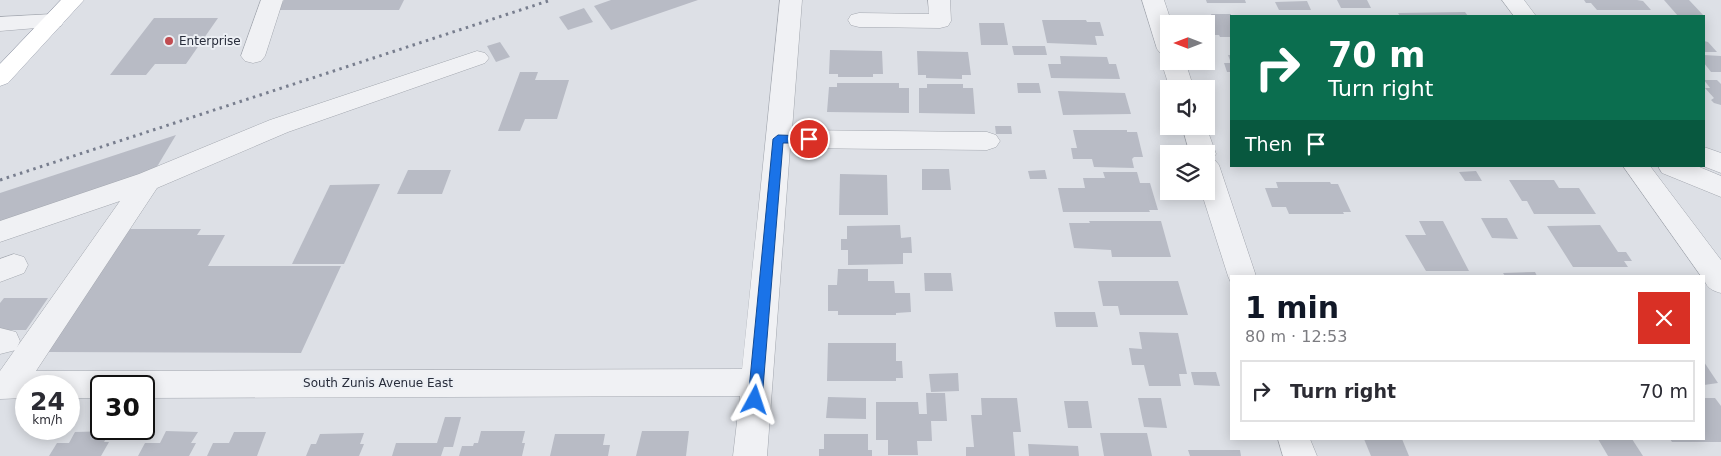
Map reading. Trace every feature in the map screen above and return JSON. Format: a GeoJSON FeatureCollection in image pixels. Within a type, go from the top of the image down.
{"type":"FeatureCollection","features":[{"type":"Feature","properties":{"kind":"main road"},"geometry":{"type":"LineString","coordinates":[[0,78],[73,0]]}},
{"type":"Feature","properties":{"kind":"street"},"geometry":{"type":"LineString","coordinates":[[253,56],[272,0]]}},
{"type":"Feature","properties":{"kind":"street"},"geometry":{"type":"LineString","coordinates":[[750,456],[791,0]]}},
{"type":"Feature","properties":{"kind":"street"},"geometry":{"type":"LineString","coordinates":[[859,20],[940,21],[939,0]]}},
{"type":"Feature","properties":{"kind":"street"},"geometry":{"type":"LineString","coordinates":[[1153,0],[1160,21]]}},
{"type":"Feature","properties":{"kind":"street"},"geometry":{"type":"LineString","coordinates":[[1513,0],[1525,15]]}},
{"type":"Feature","properties":{"kind":"street"},"geometry":{"type":"LineString","coordinates":[[0,24],[53,21]]}},
{"type":"Feature","properties":{"kind":"street"},"geometry":{"type":"LineString","coordinates":[[0,232],[148,180],[279,126],[477,58]]}},
{"type":"Feature","properties":{"kind":"street"},"geometry":{"type":"LineString","coordinates":[[778,139],[988,141]]}},
{"type":"Feature","properties":{"kind":"street"},"geometry":{"type":"LineString","coordinates":[[1705,156],[1721,164]]}},
{"type":"Feature","properties":{"kind":"street"},"geometry":{"type":"LineString","coordinates":[[1637,167],[1721,282]]}},
{"type":"Feature","properties":{"kind":"street"},"geometry":{"type":"LineString","coordinates":[[1673,167],[1721,188]]}},
{"type":"Feature","properties":{"kind":"street"},"geometry":{"type":"LineString","coordinates":[[5,385],[148,180]]}},
{"type":"Feature","properties":{"kind":"street"},"geometry":{"type":"LineString","coordinates":[[1215,193],[1242,275]]}},
{"type":"Feature","properties":{"kind":"street","name":"South Zunis Avenue East"},"geometry":{"type":"LineString","coordinates":[[5,385],[757,382]]}},
{"type":"Feature","properties":{"kind":"street"},"geometry":{"type":"LineString","coordinates":[[1294,440],[1300,456]]}},
{"type":"Feature","properties":{"kind":"building"},"geometry":{"type":"Polygon","coordinates":[[[284,0],[404,0],[399,10],[278,10],[284,0]]]}},
{"type":"Feature","properties":{"kind":"building"},"geometry":{"type":"Polygon","coordinates":[[[611,0],[698,0],[611,30],[594,6],[611,0]]]}},
{"type":"Feature","properties":{"kind":"building"},"geometry":{"type":"Polygon","coordinates":[[[1206,0],[1245,0],[1246,3],[1207,3],[1206,0]]]}},
{"type":"Feature","properties":{"kind":"building"},"geometry":{"type":"Polygon","coordinates":[[[1337,0],[1367,0],[1371,8],[1341,8],[1337,0]]]}},
{"type":"Feature","properties":{"kind":"building"},"geometry":{"type":"Polygon","coordinates":[[[1584,0],[1637,0],[1643,1],[1651,10],[1597,10],[1591,3],[1586,3],[1584,0]]]}},
{"type":"Feature","properties":{"kind":"building"},"geometry":{"type":"Polygon","coordinates":[[[1664,0],[1689,0],[1703,15],[1677,15],[1664,0]]]}},
{"type":"Feature","properties":{"kind":"building"},"geometry":{"type":"Polygon","coordinates":[[[1307,1],[1311,10],[1279,10],[1275,2],[1307,1]]]}},
{"type":"Feature","properties":{"kind":"building"},"geometry":{"type":"Polygon","coordinates":[[[584,8],[593,22],[568,30],[559,17],[584,8]]]}},
{"type":"Feature","properties":{"kind":"building"},"geometry":{"type":"Polygon","coordinates":[[[1465,12],[1467,15],[1399,15],[1398,13],[1465,12]]]}},
{"type":"Feature","properties":{"kind":"building"},"geometry":{"type":"Polygon","coordinates":[[[1211,14],[1231,14],[1230,37],[1220,37],[1215,35],[1215,15],[1211,14]]]}},
{"type":"Feature","properties":{"kind":"building","name":"Enterprise"},"geometry":{"type":"Polygon","coordinates":[[[154,18],[218,18],[186,64],[155,64],[146,75],[110,75],[154,18]]]}},
{"type":"Feature","properties":{"kind":"building"},"geometry":{"type":"Polygon","coordinates":[[[1042,20],[1086,20],[1087,22],[1100,22],[1104,36],[1095,36],[1097,45],[1047,43],[1042,20]]]}},
{"type":"Feature","properties":{"kind":"building"},"geometry":{"type":"Polygon","coordinates":[[[979,23],[1004,23],[1008,45],[981,45],[979,23]]]}},
{"type":"Feature","properties":{"kind":"building"},"geometry":{"type":"Polygon","coordinates":[[[1705,41],[1708,42],[1717,52],[1705,52],[1705,41]]]}},
{"type":"Feature","properties":{"kind":"building"},"geometry":{"type":"Polygon","coordinates":[[[500,42],[510,57],[496,62],[487,46],[500,42]]]}},
{"type":"Feature","properties":{"kind":"building"},"geometry":{"type":"Polygon","coordinates":[[[1012,46],[1045,46],[1047,55],[1014,55],[1012,46]]]}},
{"type":"Feature","properties":{"kind":"building"},"geometry":{"type":"Polygon","coordinates":[[[830,50],[882,51],[883,74],[873,74],[873,77],[838,77],[838,74],[829,74],[830,50]]]}},
{"type":"Feature","properties":{"kind":"building"},"geometry":{"type":"Polygon","coordinates":[[[917,51],[968,52],[971,75],[962,75],[962,79],[926,78],[926,75],[918,75],[917,51]]]}},
{"type":"Feature","properties":{"kind":"building"},"geometry":{"type":"Polygon","coordinates":[[[1705,55],[1721,56],[1721,72],[1711,72],[1705,64],[1705,55]]]}},
{"type":"Feature","properties":{"kind":"building"},"geometry":{"type":"Polygon","coordinates":[[[1060,56],[1107,57],[1109,64],[1116,64],[1120,79],[1051,78],[1048,64],[1061,64],[1060,56]]]}},
{"type":"Feature","properties":{"kind":"building"},"geometry":{"type":"Polygon","coordinates":[[[1224,63],[1230,63],[1230,72],[1227,72],[1224,63]]]}},
{"type":"Feature","properties":{"kind":"building"},"geometry":{"type":"Polygon","coordinates":[[[520,72],[538,72],[535,80],[569,80],[557,119],[525,119],[520,131],[498,131],[520,72]]]}},
{"type":"Feature","properties":{"kind":"building"},"geometry":{"type":"Polygon","coordinates":[[[1705,80],[1717,80],[1721,84],[1721,105],[1711,100],[1714,98],[1705,88],[1710,88],[1705,80]]]}},
{"type":"Feature","properties":{"kind":"building"},"geometry":{"type":"Polygon","coordinates":[[[837,83],[899,83],[899,88],[909,88],[909,113],[827,112],[829,87],[837,87],[837,83]]]}},
{"type":"Feature","properties":{"kind":"building"},"geometry":{"type":"Polygon","coordinates":[[[1017,83],[1039,83],[1041,93],[1018,93],[1017,83]]]}},
{"type":"Feature","properties":{"kind":"building"},"geometry":{"type":"Polygon","coordinates":[[[927,84],[963,84],[963,88],[973,88],[975,114],[919,113],[919,88],[927,88],[927,84]]]}},
{"type":"Feature","properties":{"kind":"building"},"geometry":{"type":"Polygon","coordinates":[[[1058,91],[1125,93],[1131,114],[1063,115],[1058,91]]]}},
{"type":"Feature","properties":{"kind":"building"},"geometry":{"type":"Polygon","coordinates":[[[995,126],[1011,126],[1012,134],[996,134],[995,126]]]}},
{"type":"Feature","properties":{"kind":"building"},"geometry":{"type":"Polygon","coordinates":[[[1073,130],[1127,130],[1127,132],[1137,132],[1143,157],[1134,157],[1132,159],[1134,168],[1094,167],[1092,159],[1073,159],[1071,148],[1077,148],[1073,130]]]}},
{"type":"Feature","properties":{"kind":"building"},"geometry":{"type":"Polygon","coordinates":[[[176,135],[155,170],[0,224],[0,193],[176,135]]]}},
{"type":"Feature","properties":{"kind":"building"},"geometry":{"type":"Polygon","coordinates":[[[922,169],[949,169],[951,190],[922,190],[922,169]]]}},
{"type":"Feature","properties":{"kind":"building"},"geometry":{"type":"Polygon","coordinates":[[[408,170],[451,170],[442,194],[397,194],[408,170]]]}},
{"type":"Feature","properties":{"kind":"building"},"geometry":{"type":"Polygon","coordinates":[[[1045,170],[1047,179],[1030,179],[1028,171],[1045,170]]]}},
{"type":"Feature","properties":{"kind":"building"},"geometry":{"type":"Polygon","coordinates":[[[1476,171],[1482,181],[1465,181],[1459,172],[1476,171]]]}},
{"type":"Feature","properties":{"kind":"building"},"geometry":{"type":"Polygon","coordinates":[[[1103,172],[1137,172],[1140,183],[1150,183],[1158,210],[1149,210],[1150,212],[1063,212],[1058,188],[1085,188],[1083,178],[1105,178],[1103,172]]]}},
{"type":"Feature","properties":{"kind":"building"},"geometry":{"type":"Polygon","coordinates":[[[840,174],[887,175],[888,215],[839,215],[840,174]]]}},
{"type":"Feature","properties":{"kind":"building"},"geometry":{"type":"Polygon","coordinates":[[[1509,180],[1554,180],[1559,188],[1579,188],[1596,214],[1534,214],[1527,201],[1522,201],[1509,180]]]}},
{"type":"Feature","properties":{"kind":"building"},"geometry":{"type":"Polygon","coordinates":[[[1276,182],[1330,182],[1331,184],[1338,184],[1351,212],[1343,212],[1344,214],[1289,214],[1286,207],[1272,207],[1265,188],[1278,188],[1276,182]]]}},
{"type":"Feature","properties":{"kind":"building"},"geometry":{"type":"Polygon","coordinates":[[[380,184],[344,264],[292,264],[330,185],[380,184]]]}},
{"type":"Feature","properties":{"kind":"building"},"geometry":{"type":"Polygon","coordinates":[[[1481,218],[1507,218],[1518,239],[1492,238],[1481,218]]]}},
{"type":"Feature","properties":{"kind":"building"},"geometry":{"type":"Polygon","coordinates":[[[1089,221],[1161,221],[1171,257],[1112,257],[1111,250],[1074,248],[1069,223],[1090,223],[1089,221]]]}},
{"type":"Feature","properties":{"kind":"building"},"geometry":{"type":"Polygon","coordinates":[[[1419,221],[1443,221],[1469,271],[1426,271],[1405,235],[1426,235],[1419,221]]]}},
{"type":"Feature","properties":{"kind":"building"},"geometry":{"type":"Polygon","coordinates":[[[900,225],[901,238],[911,237],[912,253],[903,253],[903,264],[848,265],[848,250],[841,250],[841,239],[847,239],[847,226],[900,225]]]}},
{"type":"Feature","properties":{"kind":"building"},"geometry":{"type":"Polygon","coordinates":[[[1600,225],[1618,252],[1626,252],[1632,261],[1624,261],[1628,267],[1573,267],[1547,226],[1600,225]]]}},
{"type":"Feature","properties":{"kind":"building"},"geometry":{"type":"Polygon","coordinates":[[[129,229],[201,229],[197,235],[225,235],[208,266],[341,266],[301,353],[48,352],[129,229]]]}},
{"type":"Feature","properties":{"kind":"building"},"geometry":{"type":"Polygon","coordinates":[[[838,269],[868,269],[868,281],[894,281],[895,293],[910,293],[911,312],[896,313],[896,315],[838,315],[838,311],[828,311],[828,285],[837,285],[838,269]]]}},
{"type":"Feature","properties":{"kind":"building"},"geometry":{"type":"Polygon","coordinates":[[[1535,272],[1536,275],[1504,275],[1503,273],[1535,272]]]}},
{"type":"Feature","properties":{"kind":"building"},"geometry":{"type":"Polygon","coordinates":[[[924,273],[951,273],[953,291],[925,291],[924,273]]]}},
{"type":"Feature","properties":{"kind":"building"},"geometry":{"type":"Polygon","coordinates":[[[1098,281],[1178,281],[1188,315],[1120,315],[1118,306],[1103,306],[1098,281]]]}},
{"type":"Feature","properties":{"kind":"building"},"geometry":{"type":"Polygon","coordinates":[[[4,298],[48,298],[26,330],[0,330],[0,303],[4,298]]]}},
{"type":"Feature","properties":{"kind":"building"},"geometry":{"type":"Polygon","coordinates":[[[1054,312],[1095,312],[1098,327],[1056,327],[1054,312]]]}},
{"type":"Feature","properties":{"kind":"building"},"geometry":{"type":"Polygon","coordinates":[[[1139,332],[1178,333],[1187,374],[1179,374],[1181,386],[1149,386],[1144,365],[1132,365],[1129,348],[1142,349],[1139,332]]]}},
{"type":"Feature","properties":{"kind":"building"},"geometry":{"type":"Polygon","coordinates":[[[828,343],[896,343],[896,361],[902,361],[903,378],[896,378],[896,381],[827,381],[828,343]]]}},
{"type":"Feature","properties":{"kind":"building"},"geometry":{"type":"Polygon","coordinates":[[[1705,364],[1718,383],[1705,385],[1705,364]]]}},
{"type":"Feature","properties":{"kind":"building"},"geometry":{"type":"Polygon","coordinates":[[[1191,372],[1216,372],[1220,386],[1194,385],[1191,372]]]}},
{"type":"Feature","properties":{"kind":"building"},"geometry":{"type":"Polygon","coordinates":[[[958,373],[959,391],[931,392],[929,374],[958,373]]]}},
{"type":"Feature","properties":{"kind":"building"},"geometry":{"type":"Polygon","coordinates":[[[926,393],[945,393],[947,421],[931,421],[932,441],[917,441],[918,455],[888,455],[888,440],[876,440],[876,402],[918,402],[919,414],[927,414],[926,393]]]}},
{"type":"Feature","properties":{"kind":"building"},"geometry":{"type":"Polygon","coordinates":[[[828,397],[866,398],[866,419],[826,418],[828,397]]]}},
{"type":"Feature","properties":{"kind":"building"},"geometry":{"type":"Polygon","coordinates":[[[981,398],[1017,398],[1021,432],[1013,432],[1015,456],[966,456],[966,447],[974,447],[971,415],[982,415],[981,398]]]}},
{"type":"Feature","properties":{"kind":"building"},"geometry":{"type":"Polygon","coordinates":[[[1138,398],[1161,398],[1167,428],[1144,427],[1138,398]]]}},
{"type":"Feature","properties":{"kind":"building"},"geometry":{"type":"Polygon","coordinates":[[[1705,398],[1715,398],[1721,406],[1721,442],[1672,442],[1671,440],[1705,440],[1705,398]]]}},
{"type":"Feature","properties":{"kind":"building"},"geometry":{"type":"Polygon","coordinates":[[[1064,401],[1088,401],[1092,428],[1068,428],[1064,401]]]}},
{"type":"Feature","properties":{"kind":"building"},"geometry":{"type":"Polygon","coordinates":[[[445,417],[461,417],[453,447],[444,447],[441,456],[392,456],[396,443],[437,443],[445,417]]]}},
{"type":"Feature","properties":{"kind":"building"},"geometry":{"type":"Polygon","coordinates":[[[166,431],[198,432],[191,443],[196,443],[189,456],[138,456],[145,443],[160,443],[166,431]]]}},
{"type":"Feature","properties":{"kind":"building"},"geometry":{"type":"Polygon","coordinates":[[[481,431],[525,431],[522,443],[525,443],[522,456],[459,456],[462,446],[473,446],[474,443],[478,443],[481,431]]]}},
{"type":"Feature","properties":{"kind":"building"},"geometry":{"type":"Polygon","coordinates":[[[642,431],[689,431],[686,456],[636,456],[642,431]]]}},
{"type":"Feature","properties":{"kind":"building"},"geometry":{"type":"Polygon","coordinates":[[[80,432],[90,432],[90,440],[105,440],[104,442],[109,442],[101,456],[49,456],[57,443],[69,443],[71,440],[80,440],[80,432]]]}},
{"type":"Feature","properties":{"kind":"building"},"geometry":{"type":"Polygon","coordinates":[[[234,432],[266,432],[257,456],[207,456],[213,443],[229,443],[234,432]]]}},
{"type":"Feature","properties":{"kind":"building"},"geometry":{"type":"Polygon","coordinates":[[[364,433],[360,444],[364,444],[359,456],[306,456],[311,444],[316,444],[320,434],[364,433]]]}},
{"type":"Feature","properties":{"kind":"building"},"geometry":{"type":"Polygon","coordinates":[[[1100,433],[1147,433],[1152,456],[1104,456],[1100,433]]]}},
{"type":"Feature","properties":{"kind":"building"},"geometry":{"type":"Polygon","coordinates":[[[555,434],[605,434],[603,445],[610,445],[608,456],[550,456],[555,434]]]}},
{"type":"Feature","properties":{"kind":"building"},"geometry":{"type":"Polygon","coordinates":[[[824,434],[868,434],[868,450],[872,450],[872,456],[819,456],[819,449],[824,449],[824,434]]]}},
{"type":"Feature","properties":{"kind":"building"},"geometry":{"type":"Polygon","coordinates":[[[1364,440],[1402,440],[1409,456],[1371,456],[1364,440]]]}},
{"type":"Feature","properties":{"kind":"building"},"geometry":{"type":"Polygon","coordinates":[[[1599,440],[1633,440],[1643,456],[1608,456],[1599,440]]]}},
{"type":"Feature","properties":{"kind":"building"},"geometry":{"type":"Polygon","coordinates":[[[1028,444],[1078,446],[1079,456],[1029,456],[1028,444]]]}},
{"type":"Feature","properties":{"kind":"building"},"geometry":{"type":"Polygon","coordinates":[[[1188,450],[1240,450],[1241,456],[1190,456],[1188,450]]]}},
{"type":"Feature","properties":{"kind":"railway"},"geometry":{"type":"LineString","coordinates":[[0,180],[551,0]]}},
{"type":"Feature","properties":{"kind":"place","name":"Enterprise"},"geometry":{"type":"Point","coordinates":[169,41]}},
{"type":"Feature","properties":{"kind":"route"},"geometry":{"type":"LineString","coordinates":[[755,400],[778,139],[809,139]]}}]}
